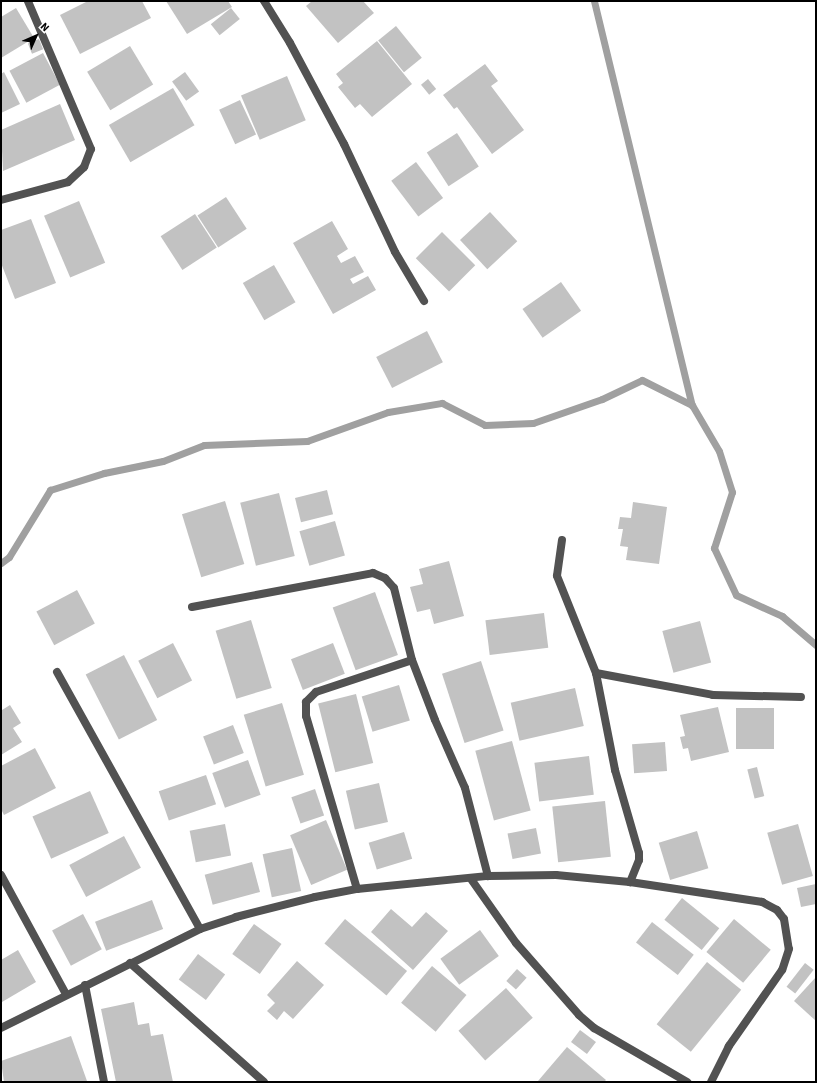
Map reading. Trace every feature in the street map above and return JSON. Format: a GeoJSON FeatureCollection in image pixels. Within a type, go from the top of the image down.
{"type":"FeatureCollection","features":[{"type":"Feature","properties":{"kind":"street"},"geometry":{"type":"LineString","coordinates":[[1,200],[68,182],[84,167],[91,149],[28,1]]}},
{"type":"Feature","properties":{"kind":"street"},"geometry":{"type":"LineString","coordinates":[[264,1],[290,43],[344,144],[395,252],[424,301]]}},
{"type":"Feature","properties":{"kind":"street"},"geometry":{"type":"LineString","coordinates":[[562,540],[557,576],[596,673],[615,770],[639,853],[639,860],[630,882]]}},
{"type":"Feature","properties":{"kind":"street"},"geometry":{"type":"LineString","coordinates":[[192,607],[373,573],[385,578],[394,588],[412,660],[435,720],[465,788],[488,876]]}},
{"type":"Feature","properties":{"kind":"street"},"geometry":{"type":"LineString","coordinates":[[357,889],[306,716],[306,702],[316,692],[412,660]]}},
{"type":"Feature","properties":{"kind":"street"},"geometry":{"type":"LineString","coordinates":[[57,672],[200,929]]}},
{"type":"Feature","properties":{"kind":"street"},"geometry":{"type":"LineString","coordinates":[[596,673],[713,695],[802,697]]}},
{"type":"Feature","properties":{"kind":"street"},"geometry":{"type":"LineString","coordinates":[[1,875],[66,994]]}},
{"type":"Feature","properties":{"kind":"street"},"geometry":{"type":"LineString","coordinates":[[1,1028],[66,994],[200,929],[315,897],[357,889],[471,879],[488,876],[556,875],[630,882],[762,902],[777,910],[784,919],[789,949],[782,970],[729,1046],[711,1082]]}},
{"type":"Feature","properties":{"kind":"street"},"geometry":{"type":"LineString","coordinates":[[471,879],[516,943],[578,1015],[594,1028],[687,1082]]}},
{"type":"Feature","properties":{"kind":"street"},"geometry":{"type":"LineString","coordinates":[[130,963],[264,1082]]}},
{"type":"Feature","properties":{"kind":"street"},"geometry":{"type":"LineString","coordinates":[[85,985],[104,1082]]}},
{"type":"Feature","properties":{"kind":"building"},"geometry":{"type":"Polygon","coordinates":[[[88,1],[142,1],[151,18],[80,54],[60,15],[88,1]]]}},
{"type":"Feature","properties":{"kind":"building"},"geometry":{"type":"Polygon","coordinates":[[[166,1],[228,1],[232,7],[187,34],[166,1]]]}},
{"type":"Feature","properties":{"kind":"building"},"geometry":{"type":"Polygon","coordinates":[[[312,1],[363,1],[374,13],[338,43],[306,6],[312,1]]]}},
{"type":"Feature","properties":{"kind":"building"},"geometry":{"type":"Polygon","coordinates":[[[16,8],[34,38],[1,58],[1,17],[16,8]]]}},
{"type":"Feature","properties":{"kind":"building"},"geometry":{"type":"Polygon","coordinates":[[[231,8],[240,19],[220,35],[211,24],[231,8]]]}},
{"type":"Feature","properties":{"kind":"building"},"geometry":{"type":"Polygon","coordinates":[[[396,26],[422,58],[404,72],[378,40],[396,26]]]}},
{"type":"Feature","properties":{"kind":"building"},"geometry":{"type":"Polygon","coordinates":[[[39,39],[43,49],[32,54],[28,43],[39,39]]]}},
{"type":"Feature","properties":{"kind":"building"},"geometry":{"type":"Polygon","coordinates":[[[377,41],[412,84],[372,117],[360,104],[355,108],[338,87],[343,83],[336,74],[377,41]]]}},
{"type":"Feature","properties":{"kind":"building"},"geometry":{"type":"Polygon","coordinates":[[[130,46],[153,85],[110,110],[87,72],[130,46]]]}},
{"type":"Feature","properties":{"kind":"building"},"geometry":{"type":"Polygon","coordinates":[[[43,53],[60,85],[26,103],[9,71],[43,53]]]}},
{"type":"Feature","properties":{"kind":"building"},"geometry":{"type":"Polygon","coordinates":[[[485,64],[498,81],[491,86],[524,130],[492,154],[457,107],[454,109],[443,95],[485,64]]]}},
{"type":"Feature","properties":{"kind":"building"},"geometry":{"type":"Polygon","coordinates":[[[4,72],[20,104],[1,113],[1,74],[4,72]]]}},
{"type":"Feature","properties":{"kind":"building"},"geometry":{"type":"Polygon","coordinates":[[[185,72],[199,91],[186,101],[172,81],[185,72]]]}},
{"type":"Feature","properties":{"kind":"building"},"geometry":{"type":"Polygon","coordinates":[[[287,76],[306,120],[260,140],[241,96],[287,76]]]}},
{"type":"Feature","properties":{"kind":"building"},"geometry":{"type":"Polygon","coordinates":[[[428,79],[436,89],[429,95],[421,85],[428,79]]]}},
{"type":"Feature","properties":{"kind":"building"},"geometry":{"type":"Polygon","coordinates":[[[173,88],[194,125],[130,162],[109,125],[173,88]]]}},
{"type":"Feature","properties":{"kind":"building"},"geometry":{"type":"Polygon","coordinates":[[[240,100],[256,134],[235,144],[219,110],[240,100]]]}},
{"type":"Feature","properties":{"kind":"building"},"geometry":{"type":"Polygon","coordinates":[[[60,104],[75,140],[3,171],[1,130],[60,104]]]}},
{"type":"Feature","properties":{"kind":"building"},"geometry":{"type":"Polygon","coordinates":[[[457,133],[479,167],[449,186],[427,153],[457,133]]]}},
{"type":"Feature","properties":{"kind":"building"},"geometry":{"type":"Polygon","coordinates":[[[416,162],[443,198],[418,217],[391,181],[416,162]]]}},
{"type":"Feature","properties":{"kind":"building"},"geometry":{"type":"Polygon","coordinates":[[[226,197],[247,229],[218,247],[197,216],[226,197]]]}},
{"type":"Feature","properties":{"kind":"building"},"geometry":{"type":"Polygon","coordinates":[[[79,201],[105,263],[70,278],[44,216],[79,201]]]}},
{"type":"Feature","properties":{"kind":"building"},"geometry":{"type":"Polygon","coordinates":[[[490,212],[517,241],[487,269],[460,240],[490,212]]]}},
{"type":"Feature","properties":{"kind":"building"},"geometry":{"type":"Polygon","coordinates":[[[195,214],[217,248],[182,270],[161,236],[195,214]]]}},
{"type":"Feature","properties":{"kind":"building"},"geometry":{"type":"Polygon","coordinates":[[[31,219],[56,283],[15,299],[1,263],[1,230],[31,219]]]}},
{"type":"Feature","properties":{"kind":"building"},"geometry":{"type":"Polygon","coordinates":[[[332,221],[348,249],[337,256],[341,263],[355,256],[364,272],[350,279],[353,284],[368,276],[376,290],[333,314],[293,243],[332,221]]]}},
{"type":"Feature","properties":{"kind":"building"},"geometry":{"type":"Polygon","coordinates":[[[442,232],[475,265],[449,291],[416,258],[442,232]]]}},
{"type":"Feature","properties":{"kind":"building"},"geometry":{"type":"Polygon","coordinates":[[[274,265],[296,302],[264,320],[243,283],[274,265]]]}},
{"type":"Feature","properties":{"kind":"building"},"geometry":{"type":"Polygon","coordinates":[[[561,282],[581,311],[543,338],[522,309],[561,282]]]}},
{"type":"Feature","properties":{"kind":"building"},"geometry":{"type":"Polygon","coordinates":[[[427,331],[443,362],[392,388],[376,357],[427,331]]]}},
{"type":"Feature","properties":{"kind":"building"},"geometry":{"type":"Polygon","coordinates":[[[327,490],[333,514],[301,522],[295,498],[327,490]]]}},
{"type":"Feature","properties":{"kind":"building"},"geometry":{"type":"Polygon","coordinates":[[[279,493],[295,556],[256,566],[240,503],[279,493]]]}},
{"type":"Feature","properties":{"kind":"building"},"geometry":{"type":"Polygon","coordinates":[[[225,501],[244,564],[201,577],[182,514],[225,501]]]}},
{"type":"Feature","properties":{"kind":"building"},"geometry":{"type":"Polygon","coordinates":[[[633,502],[667,507],[659,564],[626,560],[628,547],[620,546],[623,529],[618,529],[620,517],[631,518],[633,502]]]}},
{"type":"Feature","properties":{"kind":"building"},"geometry":{"type":"Polygon","coordinates":[[[335,521],[345,556],[309,566],[299,531],[335,521]]]}},
{"type":"Feature","properties":{"kind":"building"},"geometry":{"type":"Polygon","coordinates":[[[449,561],[464,616],[434,624],[430,609],[417,612],[410,587],[423,584],[419,569],[449,561]]]}},
{"type":"Feature","properties":{"kind":"building"},"geometry":{"type":"Polygon","coordinates":[[[77,590],[95,624],[54,645],[36,612],[77,590]]]}},
{"type":"Feature","properties":{"kind":"building"},"geometry":{"type":"Polygon","coordinates":[[[375,592],[398,655],[356,670],[333,607],[375,592]]]}},
{"type":"Feature","properties":{"kind":"building"},"geometry":{"type":"Polygon","coordinates":[[[544,613],[548,648],[490,655],[485,620],[544,613]]]}},
{"type":"Feature","properties":{"kind":"building"},"geometry":{"type":"Polygon","coordinates":[[[251,620],[272,688],[236,699],[216,631],[251,620]]]}},
{"type":"Feature","properties":{"kind":"building"},"geometry":{"type":"Polygon","coordinates":[[[700,621],[711,663],[673,673],[662,631],[700,621]]]}},
{"type":"Feature","properties":{"kind":"building"},"geometry":{"type":"Polygon","coordinates":[[[173,643],[192,680],[157,698],[138,661],[173,643]]]}},
{"type":"Feature","properties":{"kind":"building"},"geometry":{"type":"Polygon","coordinates":[[[333,643],[345,674],[303,690],[291,659],[333,643]]]}},
{"type":"Feature","properties":{"kind":"building"},"geometry":{"type":"Polygon","coordinates":[[[124,655],[157,720],[119,740],[86,675],[124,655]]]}},
{"type":"Feature","properties":{"kind":"building"},"geometry":{"type":"Polygon","coordinates":[[[481,661],[504,730],[465,743],[442,674],[481,661]]]}},
{"type":"Feature","properties":{"kind":"building"},"geometry":{"type":"Polygon","coordinates":[[[399,685],[410,720],[373,732],[362,696],[399,685]]]}},
{"type":"Feature","properties":{"kind":"building"},"geometry":{"type":"Polygon","coordinates":[[[575,688],[584,726],[519,741],[511,703],[575,688]]]}},
{"type":"Feature","properties":{"kind":"building"},"geometry":{"type":"Polygon","coordinates":[[[356,694],[373,763],[335,772],[318,703],[356,694]]]}},
{"type":"Feature","properties":{"kind":"building"},"geometry":{"type":"Polygon","coordinates":[[[282,703],[304,775],[266,786],[244,715],[282,703]]]}},
{"type":"Feature","properties":{"kind":"building"},"geometry":{"type":"Polygon","coordinates":[[[10,705],[21,723],[13,728],[22,742],[1,755],[1,708],[2,710],[10,705]]]}},
{"type":"Feature","properties":{"kind":"building"},"geometry":{"type":"Polygon","coordinates":[[[718,707],[729,752],[691,761],[688,748],[683,749],[680,737],[685,736],[680,715],[718,707]]]}},
{"type":"Feature","properties":{"kind":"building"},"geometry":{"type":"Polygon","coordinates":[[[736,708],[774,708],[774,749],[736,749],[736,708]]]}},
{"type":"Feature","properties":{"kind":"building"},"geometry":{"type":"Polygon","coordinates":[[[233,725],[244,753],[214,764],[203,736],[233,725]]]}},
{"type":"Feature","properties":{"kind":"building"},"geometry":{"type":"Polygon","coordinates":[[[512,741],[531,811],[494,820],[475,751],[512,741]]]}},
{"type":"Feature","properties":{"kind":"building"},"geometry":{"type":"Polygon","coordinates":[[[665,742],[667,771],[634,773],[632,744],[665,742]]]}},
{"type":"Feature","properties":{"kind":"building"},"geometry":{"type":"Polygon","coordinates":[[[35,748],[56,788],[4,815],[1,809],[1,766],[35,748]]]}},
{"type":"Feature","properties":{"kind":"building"},"geometry":{"type":"Polygon","coordinates":[[[589,756],[594,795],[539,801],[534,763],[589,756]]]}},
{"type":"Feature","properties":{"kind":"building"},"geometry":{"type":"Polygon","coordinates":[[[248,760],[261,795],[225,808],[212,773],[248,760]]]}},
{"type":"Feature","properties":{"kind":"building"},"geometry":{"type":"Polygon","coordinates":[[[757,767],[764,796],[755,799],[747,769],[757,767]]]}},
{"type":"Feature","properties":{"kind":"building"},"geometry":{"type":"Polygon","coordinates":[[[206,775],[216,804],[169,821],[159,791],[206,775]]]}},
{"type":"Feature","properties":{"kind":"building"},"geometry":{"type":"Polygon","coordinates":[[[379,783],[388,822],[355,830],[346,791],[379,783]]]}},
{"type":"Feature","properties":{"kind":"building"},"geometry":{"type":"Polygon","coordinates":[[[315,789],[324,815],[300,824],[291,797],[315,789]]]}},
{"type":"Feature","properties":{"kind":"building"},"geometry":{"type":"Polygon","coordinates":[[[90,791],[109,833],[51,859],[32,817],[90,791]]]}},
{"type":"Feature","properties":{"kind":"building"},"geometry":{"type":"Polygon","coordinates":[[[605,801],[611,857],[558,862],[552,807],[605,801]]]}},
{"type":"Feature","properties":{"kind":"building"},"geometry":{"type":"Polygon","coordinates":[[[326,820],[347,870],[311,885],[290,835],[326,820]]]}},
{"type":"Feature","properties":{"kind":"building"},"geometry":{"type":"Polygon","coordinates":[[[225,824],[231,855],[196,862],[190,831],[225,824]]]}},
{"type":"Feature","properties":{"kind":"building"},"geometry":{"type":"Polygon","coordinates":[[[798,824],[813,876],[782,885],[767,833],[798,824]]]}},
{"type":"Feature","properties":{"kind":"building"},"geometry":{"type":"Polygon","coordinates":[[[536,828],[541,854],[512,859],[508,834],[536,828]]]}},
{"type":"Feature","properties":{"kind":"building"},"geometry":{"type":"Polygon","coordinates":[[[697,831],[708,868],[670,880],[659,843],[697,831]]]}},
{"type":"Feature","properties":{"kind":"building"},"geometry":{"type":"Polygon","coordinates":[[[404,832],[412,859],[377,870],[369,843],[404,832]]]}},
{"type":"Feature","properties":{"kind":"building"},"geometry":{"type":"Polygon","coordinates":[[[124,836],[141,868],[86,897],[69,865],[124,836]]]}},
{"type":"Feature","properties":{"kind":"building"},"geometry":{"type":"Polygon","coordinates":[[[292,848],[301,891],[272,897],[263,854],[292,848]]]}},
{"type":"Feature","properties":{"kind":"building"},"geometry":{"type":"Polygon","coordinates":[[[252,862],[260,892],[213,905],[205,875],[252,862]]]}},
{"type":"Feature","properties":{"kind":"building"},"geometry":{"type":"Polygon","coordinates":[[[816,884],[816,904],[801,907],[797,888],[816,884]]]}},
{"type":"Feature","properties":{"kind":"building"},"geometry":{"type":"Polygon","coordinates":[[[682,898],[719,928],[702,950],[664,920],[682,898]]]}},
{"type":"Feature","properties":{"kind":"building"},"geometry":{"type":"Polygon","coordinates":[[[152,900],[163,929],[106,951],[95,922],[152,900]]]}},
{"type":"Feature","properties":{"kind":"building"},"geometry":{"type":"Polygon","coordinates":[[[391,909],[412,927],[426,912],[448,931],[413,970],[371,932],[391,909]]]}},
{"type":"Feature","properties":{"kind":"building"},"geometry":{"type":"Polygon","coordinates":[[[83,914],[102,949],[71,966],[52,930],[83,914]]]}},
{"type":"Feature","properties":{"kind":"building"},"geometry":{"type":"Polygon","coordinates":[[[345,919],[407,971],[386,996],[324,944],[345,919]]]}},
{"type":"Feature","properties":{"kind":"building"},"geometry":{"type":"Polygon","coordinates":[[[734,919],[771,950],[743,983],[706,952],[734,919]]]}},
{"type":"Feature","properties":{"kind":"building"},"geometry":{"type":"Polygon","coordinates":[[[652,922],[694,955],[678,975],[636,942],[652,922]]]}},
{"type":"Feature","properties":{"kind":"building"},"geometry":{"type":"Polygon","coordinates":[[[254,924],[282,944],[260,974],[232,954],[254,924]]]}},
{"type":"Feature","properties":{"kind":"building"},"geometry":{"type":"Polygon","coordinates":[[[480,930],[499,956],[459,985],[440,959],[480,930]]]}},
{"type":"Feature","properties":{"kind":"building"},"geometry":{"type":"Polygon","coordinates":[[[18,950],[36,982],[2,1002],[1,960],[18,950]]]}},
{"type":"Feature","properties":{"kind":"building"},"geometry":{"type":"Polygon","coordinates":[[[198,954],[225,974],[206,1000],[179,980],[198,954]]]}},
{"type":"Feature","properties":{"kind":"building"},"geometry":{"type":"Polygon","coordinates":[[[297,961],[324,985],[293,1019],[284,1011],[277,1020],[267,1011],[275,1003],[267,995],[297,961]]]}},
{"type":"Feature","properties":{"kind":"building"},"geometry":{"type":"Polygon","coordinates":[[[707,962],[741,990],[691,1052],[657,1024],[707,962]]]}},
{"type":"Feature","properties":{"kind":"building"},"geometry":{"type":"Polygon","coordinates":[[[805,963],[814,970],[795,993],[787,987],[805,963]]]}},
{"type":"Feature","properties":{"kind":"building"},"geometry":{"type":"Polygon","coordinates":[[[432,966],[466,995],[436,1032],[401,1003],[432,966]]]}},
{"type":"Feature","properties":{"kind":"building"},"geometry":{"type":"Polygon","coordinates":[[[517,969],[527,978],[516,990],[506,981],[517,969]]]}},
{"type":"Feature","properties":{"kind":"building"},"geometry":{"type":"Polygon","coordinates":[[[816,977],[816,1021],[794,1001],[816,977]]]}},
{"type":"Feature","properties":{"kind":"building"},"geometry":{"type":"Polygon","coordinates":[[[506,988],[533,1018],[485,1061],[458,1031],[506,988]]]}},
{"type":"Feature","properties":{"kind":"building"},"geometry":{"type":"Polygon","coordinates":[[[134,1002],[138,1025],[149,1023],[151,1036],[163,1034],[173,1082],[116,1082],[101,1009],[134,1002]]]}},
{"type":"Feature","properties":{"kind":"building"},"geometry":{"type":"Polygon","coordinates":[[[580,1030],[596,1042],[587,1054],[571,1042],[580,1030]]]}},
{"type":"Feature","properties":{"kind":"building"},"geometry":{"type":"Polygon","coordinates":[[[71,1036],[87,1081],[4,1082],[1,1061],[71,1036]]]}},
{"type":"Feature","properties":{"kind":"building"},"geometry":{"type":"Polygon","coordinates":[[[567,1047],[606,1080],[604,1082],[538,1081],[567,1047]]]}},
{"type":"Feature","properties":{"kind":"waterway"},"geometry":{"type":"LineString","coordinates":[[594,1],[692,405]]}},
{"type":"Feature","properties":{"kind":"waterway"},"geometry":{"type":"LineString","coordinates":[[1,563],[9,557],[50,490],[104,473],[163,461],[204,445],[307,441],[388,412],[442,403],[485,425],[533,423],[602,399],[642,380],[692,405],[719,451],[732,492],[714,548],[736,595],[782,616],[816,645]]}}]}
